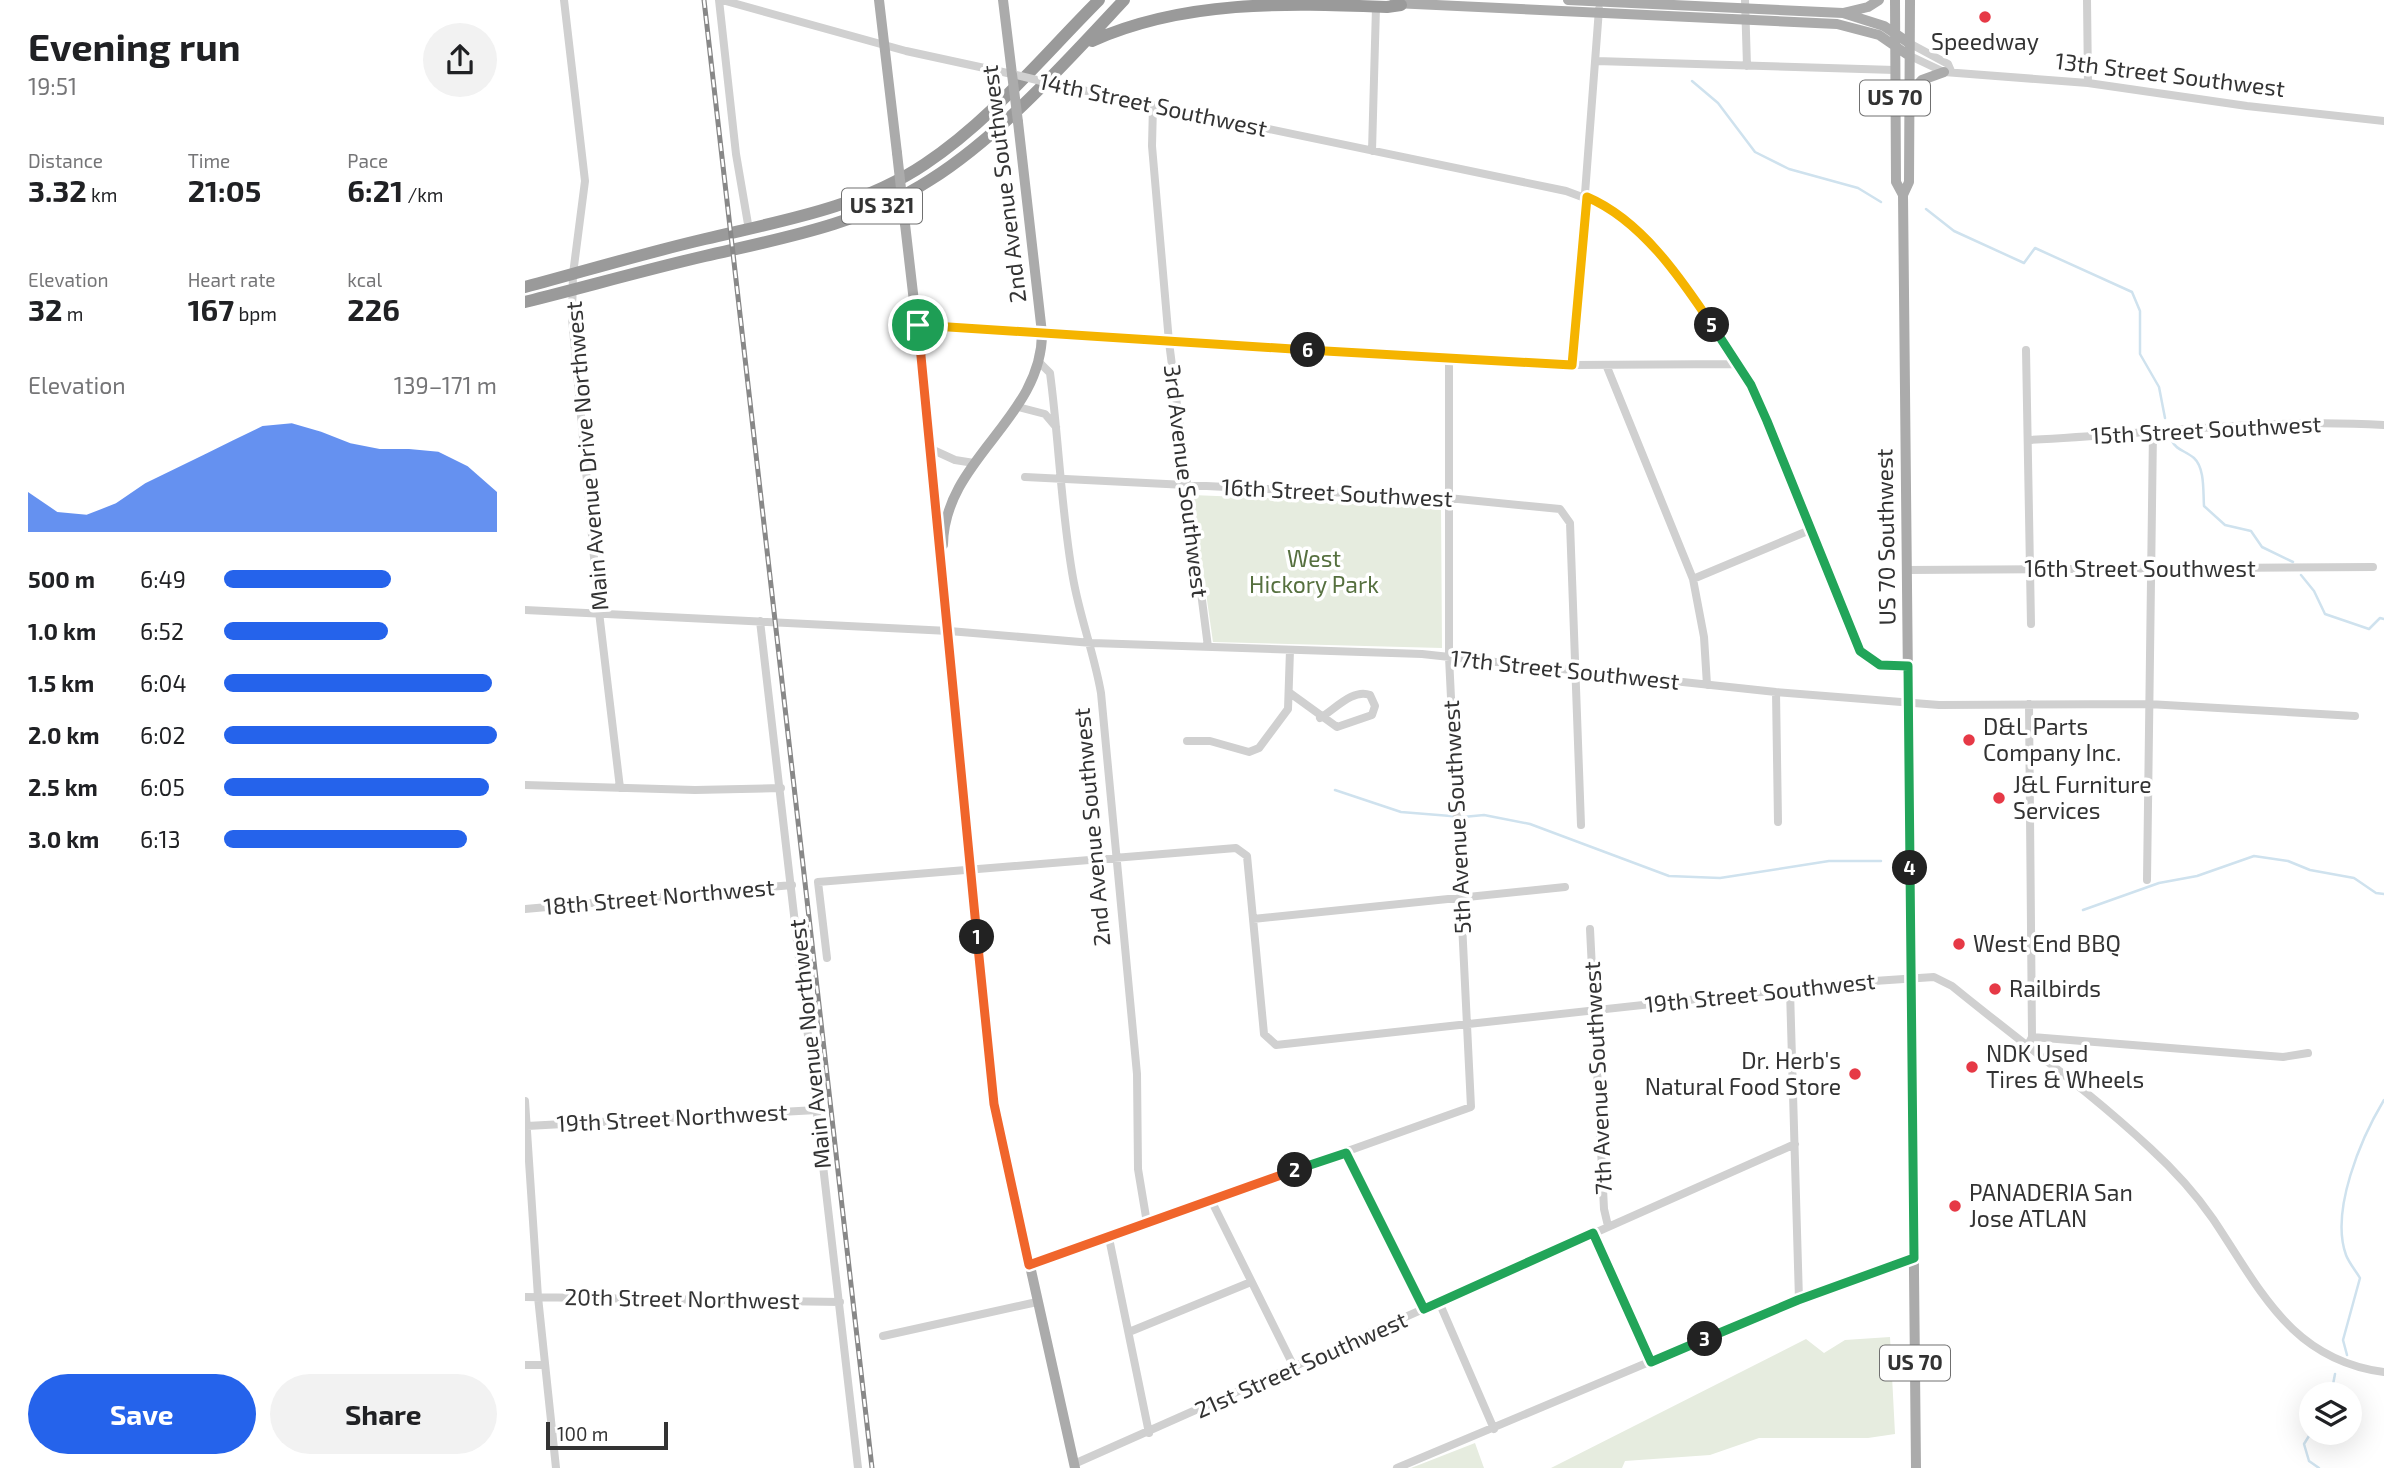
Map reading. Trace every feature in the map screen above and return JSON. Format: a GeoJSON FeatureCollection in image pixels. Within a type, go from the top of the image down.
{"type":"FeatureCollection","features":[{"type":"Feature","properties":{"kind":"highway","name":"US 321"},"geometry":{"type":"LineString","coordinates":[[525,287],[843,204],[923,166],[981,120],[1099,0]]}},
{"type":"Feature","properties":{"kind":"highway","name":"US 321"},"geometry":{"type":"LineString","coordinates":[[525,302],[778,241],[846,221],[888,204],[963,158],[1074,52],[1123,0]]}},
{"type":"Feature","properties":{"kind":"highway"},"geometry":{"type":"LineString","coordinates":[[1074,52],[1121,23],[1196,3],[1243,1],[1377,7],[1401,5]]}},
{"type":"Feature","properties":{"kind":"main road"},"geometry":{"type":"LineString","coordinates":[[879,0],[931,449],[994,1104],[1074,1466]]}},
{"type":"Feature","properties":{"kind":"main road","name":"2nd Avenue Southwest"},"geometry":{"type":"LineString","coordinates":[[943,576],[943,538],[949,507],[974,463],[1027,393],[1040,363],[1042,333],[1003,0]]}},
{"type":"Feature","properties":{"kind":"main road","name":"13th Street Southwest"},"geometry":{"type":"LineString","coordinates":[[1360,0],[1401,5],[1599,5],[1843,13],[1874,21],[1909,43]]}},
{"type":"Feature","properties":{"kind":"main road","name":"13th Street Southwest"},"geometry":{"type":"LineString","coordinates":[[1568,0],[1599,5]]}},
{"type":"Feature","properties":{"kind":"main road"},"geometry":{"type":"LineString","coordinates":[[1843,13],[1868,7],[1879,0]]}},
{"type":"Feature","properties":{"kind":"main road","name":"US 70 Southwest"},"geometry":{"type":"LineString","coordinates":[[1895,0],[1896,182],[1903,195]]}},
{"type":"Feature","properties":{"kind":"main road","name":"US 70 Southwest"},"geometry":{"type":"LineString","coordinates":[[1910,0],[1909,182],[1903,195],[1914,1258]]}},
{"type":"Feature","properties":{"kind":"main road","name":"13th Street Southwest"},"geometry":{"type":"LineString","coordinates":[[1746,9],[1849,26],[1879,35],[1908,55]]}},
{"type":"Feature","properties":{"kind":"main road"},"geometry":{"type":"LineString","coordinates":[[1909,94],[1922,79],[1948,71]]}},
{"type":"Feature","properties":{"kind":"main road","name":"US 70"},"geometry":{"type":"LineString","coordinates":[[1914,1258],[1916,1468]]}},
{"type":"Feature","properties":{"kind":"street","name":"Main Avenue Drive Northwest"},"geometry":{"type":"LineString","coordinates":[[564,0],[585,181],[573,274],[578,396],[599,612],[620,788]]}},
{"type":"Feature","properties":{"kind":"street","name":"14th Street Southwest"},"geometry":{"type":"LineString","coordinates":[[721,0],[885,44],[1053,84],[1587,197],[1612,210],[1650,244],[1710,322],[1737,364],[1767,421],[1860,651],[1880,665],[1908,666]]}},
{"type":"Feature","properties":{"kind":"street"},"geometry":{"type":"LineString","coordinates":[[721,0],[736,154],[750,230]]}},
{"type":"Feature","properties":{"kind":"street"},"geometry":{"type":"LineString","coordinates":[[2087,0],[2088,83]]}},
{"type":"Feature","properties":{"kind":"street"},"geometry":{"type":"LineString","coordinates":[[1572,365],[1587,197],[1599,5]]}},
{"type":"Feature","properties":{"kind":"street"},"geometry":{"type":"LineString","coordinates":[[1372,151],[1377,7]]}},
{"type":"Feature","properties":{"kind":"street"},"geometry":{"type":"LineString","coordinates":[[1746,9],[1747,66]]}},
{"type":"Feature","properties":{"kind":"street","name":"13th Street Southwest"},"geometry":{"type":"LineString","coordinates":[[1909,43],[1948,64],[1948,71]]}},
{"type":"Feature","properties":{"kind":"street","name":"13th Street Southwest"},"geometry":{"type":"LineString","coordinates":[[1908,55],[1948,71],[1993,77],[2088,83],[2247,106],[2384,121]]}},
{"type":"Feature","properties":{"kind":"street"},"geometry":{"type":"LineString","coordinates":[[1597,61],[1895,70]]}},
{"type":"Feature","properties":{"kind":"street","name":"3rd Avenue Southwest"},"geometry":{"type":"LineString","coordinates":[[1153,105],[1152,146],[1169,342],[1207,647]]}},
{"type":"Feature","properties":{"kind":"street"},"geometry":{"type":"LineString","coordinates":[[918,325],[1607,367],[1737,364]]}},
{"type":"Feature","properties":{"kind":"street"},"geometry":{"type":"LineString","coordinates":[[2026,350],[2031,624]]}},
{"type":"Feature","properties":{"kind":"street","name":"5th Avenue Southwest"},"geometry":{"type":"LineString","coordinates":[[1346,1153],[1471,1107],[1448,657],[1448,359]]}},
{"type":"Feature","properties":{"kind":"street","name":"2nd Avenue Southwest"},"geometry":{"type":"LineString","coordinates":[[1040,363],[1050,373],[1072,574],[1081,620],[1091,643],[1101,693],[1137,1074],[1137,1169],[1147,1223]]}},
{"type":"Feature","properties":{"kind":"street"},"geometry":{"type":"LineString","coordinates":[[1607,367],[1693,579],[1704,637],[1707,685]]}},
{"type":"Feature","properties":{"kind":"street"},"geometry":{"type":"LineString","coordinates":[[1018,407],[1045,414],[1057,431]]}},
{"type":"Feature","properties":{"kind":"street","name":"15th Street Southwest"},"geometry":{"type":"LineString","coordinates":[[2028,440],[2285,422],[2384,425]]}},
{"type":"Feature","properties":{"kind":"street"},"geometry":{"type":"LineString","coordinates":[[2147,880],[2153,431]]}},
{"type":"Feature","properties":{"kind":"street"},"geometry":{"type":"LineString","coordinates":[[931,449],[955,460],[974,463]]}},
{"type":"Feature","properties":{"kind":"street","name":"16th Street Southwest"},"geometry":{"type":"LineString","coordinates":[[1025,477],[1448,498],[1552,507],[1564,512],[1570,523],[1574,670]]}},
{"type":"Feature","properties":{"kind":"street"},"geometry":{"type":"LineString","coordinates":[[1693,579],[1810,530]]}},
{"type":"Feature","properties":{"kind":"street","name":"16th Street Southwest"},"geometry":{"type":"LineString","coordinates":[[1907,570],[2151,571],[2373,567]]}},
{"type":"Feature","properties":{"kind":"street","name":"17th Street Southwest"},"geometry":{"type":"LineString","coordinates":[[525,610],[949,631],[1091,643],[1448,657],[1776,692],[1872,697],[1908,702],[2148,704],[2355,716]]}},
{"type":"Feature","properties":{"kind":"street","name":"Main Avenue Northwest"},"geometry":{"type":"LineString","coordinates":[[760,621],[858,1468]]}},
{"type":"Feature","properties":{"kind":"street"},"geometry":{"type":"LineString","coordinates":[[1187,741],[1210,741],[1242,751],[1254,751],[1285,715],[1290,693],[1290,650]]}},
{"type":"Feature","properties":{"kind":"street"},"geometry":{"type":"LineString","coordinates":[[1574,670],[1578,684],[1581,825]]}},
{"type":"Feature","properties":{"kind":"street"},"geometry":{"type":"LineString","coordinates":[[1776,692],[1777,822]]}},
{"type":"Feature","properties":{"kind":"street"},"geometry":{"type":"LineString","coordinates":[[1290,693],[1320,718],[1331,725],[1343,727],[1371,715],[1375,706],[1370,695],[1363,693],[1336,704],[1320,718]]}},
{"type":"Feature","properties":{"kind":"street"},"geometry":{"type":"LineString","coordinates":[[2027,1047],[2032,1038],[2029,704]]}},
{"type":"Feature","properties":{"kind":"street"},"geometry":{"type":"LineString","coordinates":[[525,785],[781,788]]}},
{"type":"Feature","properties":{"kind":"street"},"geometry":{"type":"LineString","coordinates":[[827,958],[818,882],[1209,849],[1243,851],[1247,856],[1253,919],[1565,887]]}},
{"type":"Feature","properties":{"kind":"street","name":"18th Street Northwest"},"geometry":{"type":"LineString","coordinates":[[525,909],[792,884]]}},
{"type":"Feature","properties":{"kind":"street","name":"19th Street Southwest"},"geometry":{"type":"LineString","coordinates":[[1253,919],[1264,1034],[1272,1043],[1596,1012],[1912,977],[1934,977],[1952,986],[2138,1136],[2171,1168],[2211,1217],[2274,1310],[2295,1333],[2332,1357],[2384,1372]]}},
{"type":"Feature","properties":{"kind":"street","name":"7th Avenue Southwest"},"geometry":{"type":"LineString","coordinates":[[1590,929],[1604,1209],[1608,1226]]}},
{"type":"Feature","properties":{"kind":"street"},"geometry":{"type":"LineString","coordinates":[[1790,990],[1798,1300]]}},
{"type":"Feature","properties":{"kind":"street"},"geometry":{"type":"LineString","coordinates":[[2032,1038],[2283,1057],[2308,1053]]}},
{"type":"Feature","properties":{"kind":"street"},"geometry":{"type":"LineString","coordinates":[[525,1101],[538,1297],[556,1468]]}},
{"type":"Feature","properties":{"kind":"street","name":"19th Street Northwest"},"geometry":{"type":"LineString","coordinates":[[527,1126],[817,1110]]}},
{"type":"Feature","properties":{"kind":"street","name":"21st Street Southwest"},"geometry":{"type":"LineString","coordinates":[[1074,1466],[1795,1144]]}},
{"type":"Feature","properties":{"kind":"street"},"geometry":{"type":"LineString","coordinates":[[1029,1265],[1346,1153],[1424,1309]]}},
{"type":"Feature","properties":{"kind":"street"},"geometry":{"type":"LineString","coordinates":[[1212,1200],[1294,1367]]}},
{"type":"Feature","properties":{"kind":"street"},"geometry":{"type":"LineString","coordinates":[[1593,1233],[1651,1362]]}},
{"type":"Feature","properties":{"kind":"street"},"geometry":{"type":"LineString","coordinates":[[1109,1238],[1149,1433]]}},
{"type":"Feature","properties":{"kind":"street"},"geometry":{"type":"LineString","coordinates":[[1397,1468],[1798,1300],[1914,1258]]}},
{"type":"Feature","properties":{"kind":"street"},"geometry":{"type":"LineString","coordinates":[[1129,1332],[1251,1282]]}},
{"type":"Feature","properties":{"kind":"street","name":"20th Street Northwest"},"geometry":{"type":"LineString","coordinates":[[525,1297],[840,1302]]}},
{"type":"Feature","properties":{"kind":"street"},"geometry":{"type":"LineString","coordinates":[[883,1336],[1037,1302]]}},
{"type":"Feature","properties":{"kind":"street"},"geometry":{"type":"LineString","coordinates":[[1439,1302],[1495,1429]]}},
{"type":"Feature","properties":{"kind":"street"},"geometry":{"type":"LineString","coordinates":[[525,1366],[545,1365]]}},
{"type":"Feature","properties":{"kind":"green space","name":"West Hickory Park"},"geometry":{"type":"Polygon","coordinates":[[[1192,495],[1441,505],[1442,648],[1213,642],[1192,495]]]}},
{"type":"Feature","properties":{"kind":"green space"},"geometry":{"type":"Polygon","coordinates":[[[1890,1337],[1895,1434],[1868,1438],[1759,1438],[1710,1455],[1625,1461],[1622,1468],[1551,1468],[1806,1339],[1824,1353],[1845,1340],[1890,1337]]]}},
{"type":"Feature","properties":{"kind":"green space"},"geometry":{"type":"Polygon","coordinates":[[[1475,1443],[1484,1468],[1411,1468],[1475,1443]]]}},
{"type":"Feature","properties":{"kind":"waterway"},"geometry":{"type":"LineString","coordinates":[[1692,81],[1718,103],[1755,152],[1789,169],[1858,188],[1881,202]]}},
{"type":"Feature","properties":{"kind":"waterway"},"geometry":{"type":"LineString","coordinates":[[1926,209],[1954,231],[2024,263],[2035,248],[2132,292],[2140,311],[2140,354],[2159,387],[2165,418]]}},
{"type":"Feature","properties":{"kind":"waterway"},"geometry":{"type":"LineString","coordinates":[[2172,441],[2198,462],[2203,481],[2204,506],[2225,525],[2251,531],[2262,547],[2293,562]]}},
{"type":"Feature","properties":{"kind":"waterway"},"geometry":{"type":"LineString","coordinates":[[2301,575],[2314,591],[2325,614],[2369,629],[2380,618],[2384,619]]}},
{"type":"Feature","properties":{"kind":"waterway"},"geometry":{"type":"LineString","coordinates":[[1335,790],[1401,812],[1463,817],[1484,815],[1530,824],[1669,876],[1720,878],[1829,861],[1881,861]]}},
{"type":"Feature","properties":{"kind":"waterway"},"geometry":{"type":"LineString","coordinates":[[2083,910],[2159,883],[2197,876],[2254,856],[2288,861],[2310,870],[2354,878],[2376,893],[2384,894]]}},
{"type":"Feature","properties":{"kind":"waterway"},"geometry":{"type":"LineString","coordinates":[[2347,1355],[2343,1340],[2360,1278],[2347,1258],[2342,1237],[2345,1197],[2350,1175],[2366,1134],[2384,1100]]}},
{"type":"Feature","properties":{"kind":"waterway"},"geometry":{"type":"LineString","coordinates":[[2333,1382],[2335,1374]]}},
{"type":"Feature","properties":{"kind":"waterway"},"geometry":{"type":"LineString","coordinates":[[2304,1445],[2309,1461],[2319,1468]]}},
{"type":"Feature","properties":{"kind":"railway"},"geometry":{"type":"LineString","coordinates":[[704,0],[872,1468]]}},
{"type":"Feature","properties":{"kind":"place","name":"Speedway"},"geometry":{"type":"Point","coordinates":[1985,17]}},
{"type":"Feature","properties":{"kind":"place","name":"D&L Parts Company Inc."},"geometry":{"type":"Point","coordinates":[1969,740]}},
{"type":"Feature","properties":{"kind":"place","name":"J&L Furniture Services"},"geometry":{"type":"Point","coordinates":[1999,798]}},
{"type":"Feature","properties":{"kind":"place","name":"West End BBQ"},"geometry":{"type":"Point","coordinates":[1959,944]}},
{"type":"Feature","properties":{"kind":"place","name":"Railbirds"},"geometry":{"type":"Point","coordinates":[1995,989]}},
{"type":"Feature","properties":{"kind":"place","name":"NDK Used Tires & Wheels"},"geometry":{"type":"Point","coordinates":[1972,1067]}},
{"type":"Feature","properties":{"kind":"place","name":"Dr. Herb's Natural Food Store"},"geometry":{"type":"Point","coordinates":[1855,1074]}},
{"type":"Feature","properties":{"kind":"place","name":"PANADERIA San Jose ATLAN"},"geometry":{"type":"Point","coordinates":[1955,1206]}},
{"type":"Feature","properties":{"kind":"route"},"geometry":{"type":"LineString","coordinates":[[1587,197],[1612,210],[1632,226],[1650,244],[1710,322],[1751,385],[1860,651],[1870,661],[1880,665],[1908,666],[1914,1258],[1780,1307],[1651,1362],[1593,1233],[1424,1309],[1359,1184],[1346,1153],[1029,1265],[991,1085],[918,325],[1572,365],[1587,197]]}}]}
